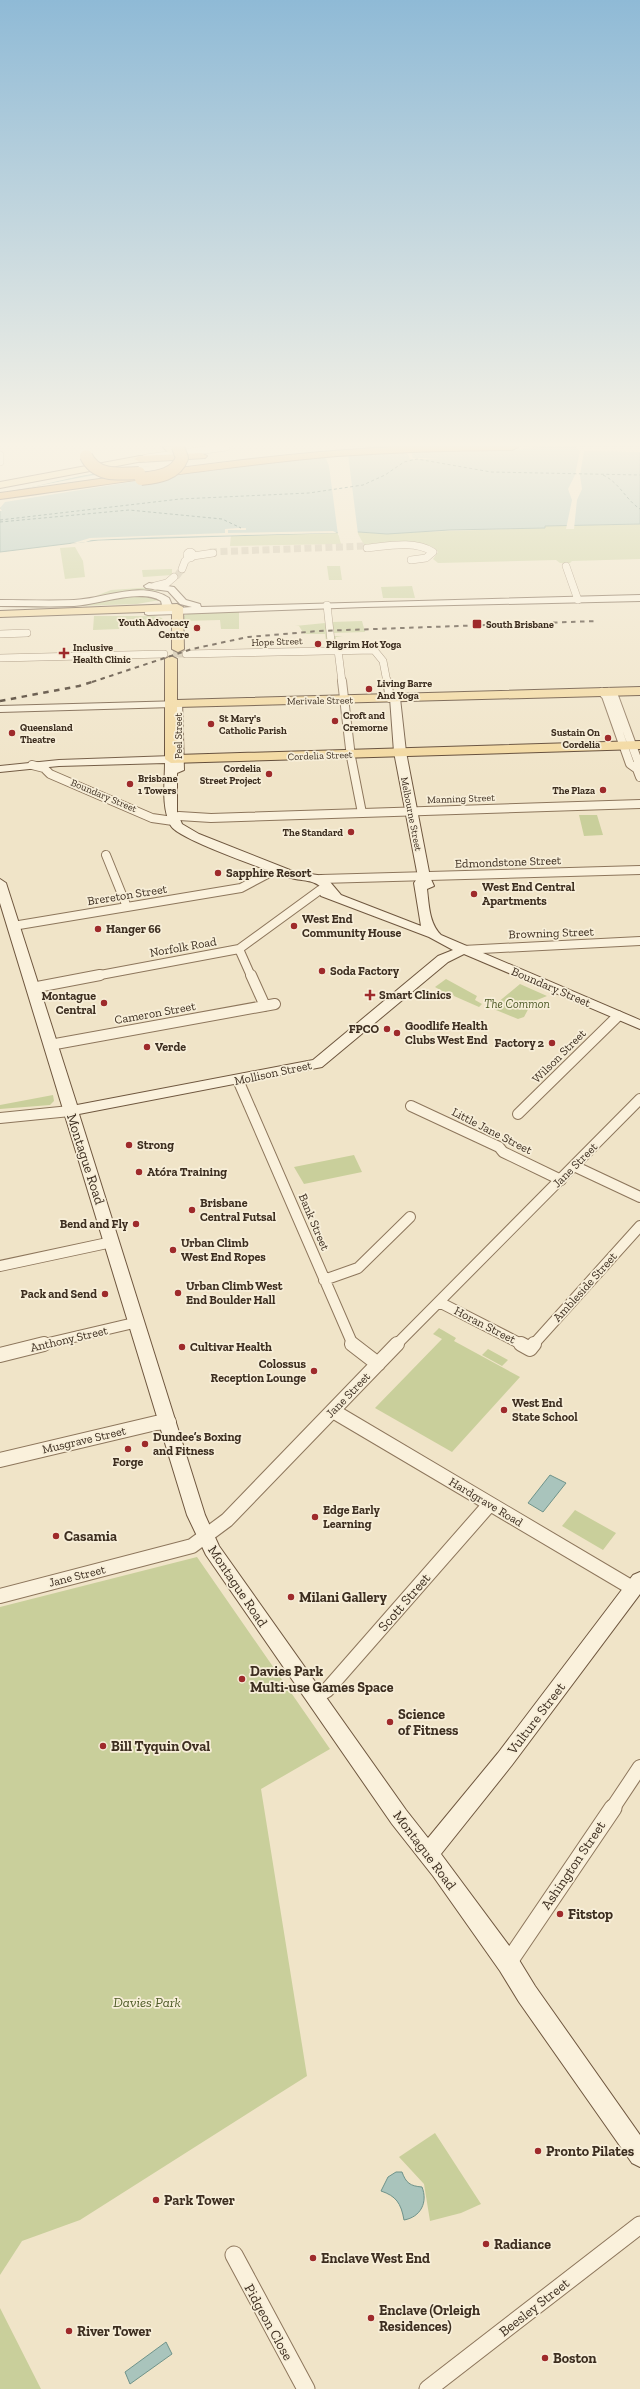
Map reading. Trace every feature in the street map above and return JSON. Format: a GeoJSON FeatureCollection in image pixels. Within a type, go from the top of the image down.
{"type":"FeatureCollection","features":[{"type":"Feature","properties":{"kind":"main road"},"geometry":{"type":"LineString","coordinates":[[91,612],[166,601]]}},
{"type":"Feature","properties":{"kind":"main road","name":"Peel Street"},"geometry":{"type":"LineString","coordinates":[[166,601],[175,654],[174,759]]}},
{"type":"Feature","properties":{"kind":"main road"},"geometry":{"type":"LineString","coordinates":[[0,614],[148,612]]}},
{"type":"Feature","properties":{"kind":"main road","name":"Peel Street"},"geometry":{"type":"LineString","coordinates":[[148,612],[163,615],[169,619],[175,654]]}},
{"type":"Feature","properties":{"kind":"main road","name":"Merivale Street"},"geometry":{"type":"LineString","coordinates":[[174,704],[640,691]]}},
{"type":"Feature","properties":{"kind":"main road","name":"Cordelia Street"},"geometry":{"type":"LineString","coordinates":[[174,759],[632,745]]}},
{"type":"Feature","properties":{"kind":"street"},"geometry":{"type":"LineString","coordinates":[[180,569],[187,558]]}},
{"type":"Feature","properties":{"kind":"street"},"geometry":{"type":"LineString","coordinates":[[411,560],[422,558]]}},
{"type":"Feature","properties":{"kind":"street"},"geometry":{"type":"LineString","coordinates":[[566,566],[578,599]]}},
{"type":"Feature","properties":{"kind":"street"},"geometry":{"type":"LineString","coordinates":[[148,612],[166,601],[175,577],[167,583],[166,601]]}},
{"type":"Feature","properties":{"kind":"street"},"geometry":{"type":"LineString","coordinates":[[166,601],[164,592],[171,590]]}},
{"type":"Feature","properties":{"kind":"street"},"geometry":{"type":"LineString","coordinates":[[171,590],[185,603],[197,606]]}},
{"type":"Feature","properties":{"kind":"street"},"geometry":{"type":"LineString","coordinates":[[3,602],[56,603],[131,594],[197,606],[252,608],[640,597]]}},
{"type":"Feature","properties":{"kind":"street"},"geometry":{"type":"LineString","coordinates":[[166,601],[252,608]]}},
{"type":"Feature","properties":{"kind":"street"},"geometry":{"type":"LineString","coordinates":[[327,605],[362,813]]}},
{"type":"Feature","properties":{"kind":"street"},"geometry":{"type":"LineString","coordinates":[[0,634],[27,633]]}},
{"type":"Feature","properties":{"kind":"street","name":"Hope Street"},"geometry":{"type":"LineString","coordinates":[[0,658],[369,650]]}},
{"type":"Feature","properties":{"kind":"street","name":"Melbourne Street"},"geometry":{"type":"LineString","coordinates":[[369,650],[376,651],[383,661],[392,698],[411,811],[424,877],[436,926],[463,950]]}},
{"type":"Feature","properties":{"kind":"street"},"geometry":{"type":"LineString","coordinates":[[606,692],[606,696],[632,745],[630,764],[639,773]]}},
{"type":"Feature","properties":{"kind":"street","name":"Merivale Street"},"geometry":{"type":"LineString","coordinates":[[0,709],[174,704]]}},
{"type":"Feature","properties":{"kind":"street","name":"Cordelia Street"},"geometry":{"type":"LineString","coordinates":[[0,769],[69,762],[174,759]]}},
{"type":"Feature","properties":{"kind":"street","name":"Peel Street"},"geometry":{"type":"LineString","coordinates":[[174,759],[177,819]]}},
{"type":"Feature","properties":{"kind":"street","name":"Boundary Street"},"geometry":{"type":"LineString","coordinates":[[62,778],[55,768],[69,762]]}},
{"type":"Feature","properties":{"kind":"street","name":"Boundary Street"},"geometry":{"type":"LineString","coordinates":[[32,765],[43,767],[49,774],[145,813],[157,820],[177,819]]}},
{"type":"Feature","properties":{"kind":"street","name":"Manning Street"},"geometry":{"type":"LineString","coordinates":[[177,819],[640,804]]}},
{"type":"Feature","properties":{"kind":"street"},"geometry":{"type":"LineString","coordinates":[[177,819],[187,833],[226,848],[296,880],[321,884],[335,895],[391,919],[432,934],[442,942],[463,950]]}},
{"type":"Feature","properties":{"kind":"street"},"geometry":{"type":"LineString","coordinates":[[106,855],[127,907]]}},
{"type":"Feature","properties":{"kind":"street","name":"Brereton Street"},"geometry":{"type":"LineString","coordinates":[[13,926],[244,886],[267,867]]}},
{"type":"Feature","properties":{"kind":"street","name":"Edmondstone Street"},"geometry":{"type":"LineString","coordinates":[[321,884],[378,878],[640,870]]}},
{"type":"Feature","properties":{"kind":"street","name":"Melbourne Street"},"geometry":{"type":"LineString","coordinates":[[424,877],[420,883],[428,928],[432,934]]}},
{"type":"Feature","properties":{"kind":"street","name":"Montague Road"},"geometry":{"type":"LineString","coordinates":[[0,883],[70,1111],[138,1322],[194,1508],[206,1537],[219,1562],[399,1817],[427,1852],[508,1963],[527,1994],[640,2155]]}},
{"type":"Feature","properties":{"kind":"street","name":"Norfolk Road"},"geometry":{"type":"LineString","coordinates":[[32,988],[239,950],[321,884]]}},
{"type":"Feature","properties":{"kind":"street"},"geometry":{"type":"LineString","coordinates":[[391,919],[413,922],[425,914]]}},
{"type":"Feature","properties":{"kind":"street","name":"Browning Street"},"geometry":{"type":"LineString","coordinates":[[463,950],[640,941]]}},
{"type":"Feature","properties":{"kind":"street","name":"Cameron Street"},"geometry":{"type":"LineString","coordinates":[[50,1045],[270,1005],[239,950]]}},
{"type":"Feature","properties":{"kind":"street","name":"Boundary Street"},"geometry":{"type":"LineString","coordinates":[[463,950],[640,1025]]}},
{"type":"Feature","properties":{"kind":"street","name":"Mollison Street"},"geometry":{"type":"LineString","coordinates":[[70,1111],[317,1064],[443,960],[463,950]]}},
{"type":"Feature","properties":{"kind":"street","name":"Wilson Street"},"geometry":{"type":"LineString","coordinates":[[518,1114],[618,1016]]}},
{"type":"Feature","properties":{"kind":"street","name":"Bank Street"},"geometry":{"type":"LineString","coordinates":[[238,1080],[354,1346],[362,1353],[374,1358],[378,1364]]}},
{"type":"Feature","properties":{"kind":"street","name":"Jane Street"},"geometry":{"type":"LineString","coordinates":[[0,1596],[185,1549],[206,1537],[227,1520],[378,1364],[640,1099]]}},
{"type":"Feature","properties":{"kind":"street","name":"Little Jane Street"},"geometry":{"type":"LineString","coordinates":[[411,1106],[499,1147],[503,1152],[561,1180]]}},
{"type":"Feature","properties":{"kind":"street"},"geometry":{"type":"LineString","coordinates":[[0,1118],[70,1111]]}},
{"type":"Feature","properties":{"kind":"street"},"geometry":{"type":"LineString","coordinates":[[574,1166],[640,1197]]}},
{"type":"Feature","properties":{"kind":"street"},"geometry":{"type":"LineString","coordinates":[[324,1280],[358,1268],[410,1217]]}},
{"type":"Feature","properties":{"kind":"street","name":"Ambleside Street"},"geometry":{"type":"LineString","coordinates":[[530,1349],[640,1226]]}},
{"type":"Feature","properties":{"kind":"street"},"geometry":{"type":"LineString","coordinates":[[0,1266],[112,1242]]}},
{"type":"Feature","properties":{"kind":"street","name":"Horan Street"},"geometry":{"type":"LineString","coordinates":[[439,1302],[530,1349]]}},
{"type":"Feature","properties":{"kind":"street","name":"Anthony Street"},"geometry":{"type":"LineString","coordinates":[[0,1355],[138,1322]]}},
{"type":"Feature","properties":{"kind":"street","name":"Hardgrave Road"},"geometry":{"type":"LineString","coordinates":[[333,1411],[490,1504],[638,1587]]}},
{"type":"Feature","properties":{"kind":"street","name":"Musgrave Street"},"geometry":{"type":"LineString","coordinates":[[0,1460],[156,1423],[169,1422]]}},
{"type":"Feature","properties":{"kind":"street","name":"Scott Street"},"geometry":{"type":"LineString","coordinates":[[315,1697],[327,1690],[490,1504]]}},
{"type":"Feature","properties":{"kind":"street","name":"Vulture Street"},"geometry":{"type":"LineString","coordinates":[[427,1852],[440,1841],[638,1587]]}},
{"type":"Feature","properties":{"kind":"street","name":"Ashington Street"},"geometry":{"type":"LineString","coordinates":[[508,1963],[640,1768]]}},
{"type":"Feature","properties":{"kind":"street","name":"Beesley Street"},"geometry":{"type":"LineString","coordinates":[[428,2389],[640,2225]]}},
{"type":"Feature","properties":{"kind":"street","name":"Pidgeon Close"},"geometry":{"type":"LineString","coordinates":[[234,2255],[306,2389]]}},
{"type":"Feature","properties":{"kind":"green space"},"geometry":{"type":"Polygon","coordinates":[[[62,558],[82,558],[85,577],[65,579],[62,558]]]}},
{"type":"Feature","properties":{"kind":"green space"},"geometry":{"type":"Polygon","coordinates":[[[640,558],[572,561],[570,563],[560,563],[556,560],[438,563],[433,559],[640,558]]]}},
{"type":"Feature","properties":{"kind":"green space"},"geometry":{"type":"Polygon","coordinates":[[[327,566],[340,566],[342,580],[329,580],[327,566]]]}},
{"type":"Feature","properties":{"kind":"green space"},"geometry":{"type":"Polygon","coordinates":[[[172,569],[172,575],[143,577],[142,570],[172,569]]]}},
{"type":"Feature","properties":{"kind":"green space"},"geometry":{"type":"Polygon","coordinates":[[[412,586],[415,598],[383,598],[381,587],[412,586]]]}},
{"type":"Feature","properties":{"kind":"green space"},"geometry":{"type":"Polygon","coordinates":[[[155,587],[162,591],[96,596],[111,590],[155,587]]]}},
{"type":"Feature","properties":{"kind":"green space"},"geometry":{"type":"Polygon","coordinates":[[[147,595],[160,600],[137,604],[20,608],[79,605],[119,597],[147,595]]]}},
{"type":"Feature","properties":{"kind":"green space"},"geometry":{"type":"Polygon","coordinates":[[[324,608],[332,622],[362,621],[365,632],[334,633],[334,636],[343,636],[336,637],[335,645],[338,649],[327,649],[325,634],[304,634],[299,626],[295,626],[325,623],[324,608]]]}},
{"type":"Feature","properties":{"kind":"green space"},"geometry":{"type":"Polygon","coordinates":[[[239,611],[239,629],[221,629],[220,620],[182,621],[183,616],[188,614],[239,611]]]}},
{"type":"Feature","properties":{"kind":"green space"},"geometry":{"type":"Polygon","coordinates":[[[94,616],[154,616],[162,618],[164,622],[120,623],[119,629],[93,630],[94,616]]]}},
{"type":"Feature","properties":{"kind":"green space"},"geometry":{"type":"Polygon","coordinates":[[[579,815],[597,815],[603,835],[584,836],[579,815]]]}},
{"type":"Feature","properties":{"kind":"green space"},"geometry":{"type":"Polygon","coordinates":[[[446,979],[477,996],[475,1000],[482,1004],[479,1007],[454,996],[452,992],[444,992],[435,987],[446,979]]]}},
{"type":"Feature","properties":{"kind":"green space","name":"The Common"},"geometry":{"type":"Polygon","coordinates":[[[520,984],[547,996],[532,1002],[524,1017],[518,1019],[491,1008],[520,984]]]}},
{"type":"Feature","properties":{"kind":"green space"},"geometry":{"type":"Polygon","coordinates":[[[53,1095],[54,1101],[50,1105],[0,1109],[0,1105],[53,1095]]]}},
{"type":"Feature","properties":{"kind":"green space"},"geometry":{"type":"Polygon","coordinates":[[[354,1155],[362,1172],[304,1184],[294,1167],[354,1155]]]}},
{"type":"Feature","properties":{"kind":"green space"},"geometry":{"type":"Polygon","coordinates":[[[439,1328],[456,1338],[454,1341],[520,1377],[452,1452],[375,1408],[442,1339],[433,1334],[439,1328]]]}},
{"type":"Feature","properties":{"kind":"green space"},"geometry":{"type":"Polygon","coordinates":[[[488,1349],[508,1360],[502,1366],[482,1355],[488,1349]]]}},
{"type":"Feature","properties":{"kind":"green space"},"geometry":{"type":"Polygon","coordinates":[[[575,1510],[616,1533],[603,1550],[562,1526],[575,1510]]]}},
{"type":"Feature","properties":{"kind":"green space","name":"Davies Park"},"geometry":{"type":"Polygon","coordinates":[[[197,1557],[330,1749],[261,1789],[307,2076],[80,2220],[22,2241],[0,2275],[0,1607],[197,1557]]]}},
{"type":"Feature","properties":{"kind":"green space"},"geometry":{"type":"Polygon","coordinates":[[[435,2133],[481,2204],[461,2213],[430,2221],[424,2184],[399,2157],[435,2133]]]}},
{"type":"Feature","properties":{"kind":"green space"},"geometry":{"type":"Polygon","coordinates":[[[0,2308],[41,2389],[0,2389],[0,2308]]]}},
{"type":"Feature","properties":{"kind":"water"},"geometry":{"type":"Polygon","coordinates":[[[550,1475],[566,1483],[543,1512],[528,1503],[550,1475]]]}},
{"type":"Feature","properties":{"kind":"water"},"geometry":{"type":"Polygon","coordinates":[[[396,2172],[402,2172],[405,2179],[411,2185],[422,2187],[424,2193],[422,2208],[415,2216],[404,2220],[397,2201],[390,2195],[381,2191],[388,2177],[396,2172]]]}},
{"type":"Feature","properties":{"kind":"water"},"geometry":{"type":"Polygon","coordinates":[[[166,2342],[172,2354],[130,2384],[125,2372],[166,2342]]]}},
{"type":"Feature","properties":{"kind":"tunnel"},"geometry":{"type":"LineString","coordinates":[[176,577],[182,569]]}},
{"type":"Feature","properties":{"kind":"tunnel"},"geometry":{"type":"LineString","coordinates":[[178,649],[178,657]]}},
{"type":"Feature","properties":{"kind":"tunnel"},"geometry":{"type":"LineString","coordinates":[[178,654],[186,654]]}},
{"type":"Feature","properties":{"kind":"railway"},"geometry":{"type":"LineString","coordinates":[[92,682],[192,649],[248,637],[319,631],[597,621]]}},
{"type":"Feature","properties":{"kind":"railway"},"geometry":{"type":"LineString","coordinates":[[0,701],[79,686],[95,681]]}},
{"type":"Feature","properties":{"kind":"place","name":"South Brisbane"},"geometry":{"type":"Point","coordinates":[477,624]}},
{"type":"Feature","properties":{"kind":"place","name":"Youth Advocacy Centre"},"geometry":{"type":"Point","coordinates":[197,628]}},
{"type":"Feature","properties":{"kind":"place","name":"Pilgrim Hot Yoga"},"geometry":{"type":"Point","coordinates":[318,644]}},
{"type":"Feature","properties":{"kind":"place","name":"Inclusive Health Clinic"},"geometry":{"type":"Point","coordinates":[64,653]}},
{"type":"Feature","properties":{"kind":"place","name":"Living Barre And Yoga"},"geometry":{"type":"Point","coordinates":[369,689]}},
{"type":"Feature","properties":{"kind":"place","name":"Croft and Cremorne"},"geometry":{"type":"Point","coordinates":[335,721]}},
{"type":"Feature","properties":{"kind":"place","name":"St Mary's Catholic Parish"},"geometry":{"type":"Point","coordinates":[211,724]}},
{"type":"Feature","properties":{"kind":"place","name":"Queensland Theatre"},"geometry":{"type":"Point","coordinates":[12,733]}},
{"type":"Feature","properties":{"kind":"place","name":"Sustain On Cordelia"},"geometry":{"type":"Point","coordinates":[608,738]}},
{"type":"Feature","properties":{"kind":"place","name":"Cordelia Street Project"},"geometry":{"type":"Point","coordinates":[269,774]}},
{"type":"Feature","properties":{"kind":"place","name":"Brisbane 1 Towers"},"geometry":{"type":"Point","coordinates":[130,784]}},
{"type":"Feature","properties":{"kind":"place","name":"The Plaza"},"geometry":{"type":"Point","coordinates":[603,790]}},
{"type":"Feature","properties":{"kind":"place","name":"The Standard"},"geometry":{"type":"Point","coordinates":[351,832]}},
{"type":"Feature","properties":{"kind":"place","name":"Sapphire Resort"},"geometry":{"type":"Point","coordinates":[218,873]}},
{"type":"Feature","properties":{"kind":"place","name":"West End Central Apartments"},"geometry":{"type":"Point","coordinates":[474,894]}},
{"type":"Feature","properties":{"kind":"place","name":"West End Community House"},"geometry":{"type":"Point","coordinates":[294,926]}},
{"type":"Feature","properties":{"kind":"place","name":"Hanger 66"},"geometry":{"type":"Point","coordinates":[98,929]}},
{"type":"Feature","properties":{"kind":"place","name":"Soda Factory"},"geometry":{"type":"Point","coordinates":[322,971]}},
{"type":"Feature","properties":{"kind":"place","name":"Smart Clinics"},"geometry":{"type":"Point","coordinates":[370,995]}},
{"type":"Feature","properties":{"kind":"place","name":"Montague Central"},"geometry":{"type":"Point","coordinates":[104,1003]}},
{"type":"Feature","properties":{"kind":"place","name":"FPCO"},"geometry":{"type":"Point","coordinates":[387,1029]}},
{"type":"Feature","properties":{"kind":"place","name":"Goodlife Health Clubs West End"},"geometry":{"type":"Point","coordinates":[397,1033]}},
{"type":"Feature","properties":{"kind":"place","name":"Factory 2"},"geometry":{"type":"Point","coordinates":[552,1043]}},
{"type":"Feature","properties":{"kind":"place","name":"Verde"},"geometry":{"type":"Point","coordinates":[147,1047]}},
{"type":"Feature","properties":{"kind":"place","name":"Strong"},"geometry":{"type":"Point","coordinates":[129,1145]}},
{"type":"Feature","properties":{"kind":"place","name":"Atóra Training"},"geometry":{"type":"Point","coordinates":[139,1172]}},
{"type":"Feature","properties":{"kind":"place","name":"Brisbane Central Futsal"},"geometry":{"type":"Point","coordinates":[192,1210]}},
{"type":"Feature","properties":{"kind":"place","name":"Bend and Fly"},"geometry":{"type":"Point","coordinates":[136,1224]}},
{"type":"Feature","properties":{"kind":"place","name":"Urban Climb West End Ropes"},"geometry":{"type":"Point","coordinates":[173,1250]}},
{"type":"Feature","properties":{"kind":"place","name":"Urban Climb West End Boulder Hall"},"geometry":{"type":"Point","coordinates":[178,1293]}},
{"type":"Feature","properties":{"kind":"place","name":"Pack and Send"},"geometry":{"type":"Point","coordinates":[105,1294]}},
{"type":"Feature","properties":{"kind":"place","name":"Cultivar Health"},"geometry":{"type":"Point","coordinates":[182,1347]}},
{"type":"Feature","properties":{"kind":"place","name":"Colossus Reception Lounge"},"geometry":{"type":"Point","coordinates":[314,1371]}},
{"type":"Feature","properties":{"kind":"place","name":"West End State School"},"geometry":{"type":"Point","coordinates":[504,1410]}},
{"type":"Feature","properties":{"kind":"place","name":"Dundee’s Boxing and Fitness"},"geometry":{"type":"Point","coordinates":[145,1444]}},
{"type":"Feature","properties":{"kind":"place","name":"Forge"},"geometry":{"type":"Point","coordinates":[128,1449]}},
{"type":"Feature","properties":{"kind":"place","name":"Edge Early Learning"},"geometry":{"type":"Point","coordinates":[315,1517]}},
{"type":"Feature","properties":{"kind":"place","name":"Casamia"},"geometry":{"type":"Point","coordinates":[56,1536]}},
{"type":"Feature","properties":{"kind":"place","name":"Milani Gallery"},"geometry":{"type":"Point","coordinates":[291,1597]}},
{"type":"Feature","properties":{"kind":"place","name":"Davies Park Multi-use Games Space"},"geometry":{"type":"Point","coordinates":[242,1679]}},
{"type":"Feature","properties":{"kind":"place","name":"Science of Fitness"},"geometry":{"type":"Point","coordinates":[390,1722]}},
{"type":"Feature","properties":{"kind":"place","name":"Bill Tyquin Oval"},"geometry":{"type":"Point","coordinates":[103,1746]}},
{"type":"Feature","properties":{"kind":"place","name":"Fitstop"},"geometry":{"type":"Point","coordinates":[560,1914]}},
{"type":"Feature","properties":{"kind":"place","name":"Pronto Pilates"},"geometry":{"type":"Point","coordinates":[538,2151]}},
{"type":"Feature","properties":{"kind":"place","name":"Park Tower"},"geometry":{"type":"Point","coordinates":[156,2200]}},
{"type":"Feature","properties":{"kind":"place","name":"Radiance"},"geometry":{"type":"Point","coordinates":[486,2244]}},
{"type":"Feature","properties":{"kind":"place","name":"Enclave West End"},"geometry":{"type":"Point","coordinates":[313,2258]}},
{"type":"Feature","properties":{"kind":"place","name":"Enclave (Orleigh Residences)"},"geometry":{"type":"Point","coordinates":[371,2318]}},
{"type":"Feature","properties":{"kind":"place","name":"River Tower"},"geometry":{"type":"Point","coordinates":[69,2331]}},
{"type":"Feature","properties":{"kind":"place","name":"Boston"},"geometry":{"type":"Point","coordinates":[545,2358]}}]}
